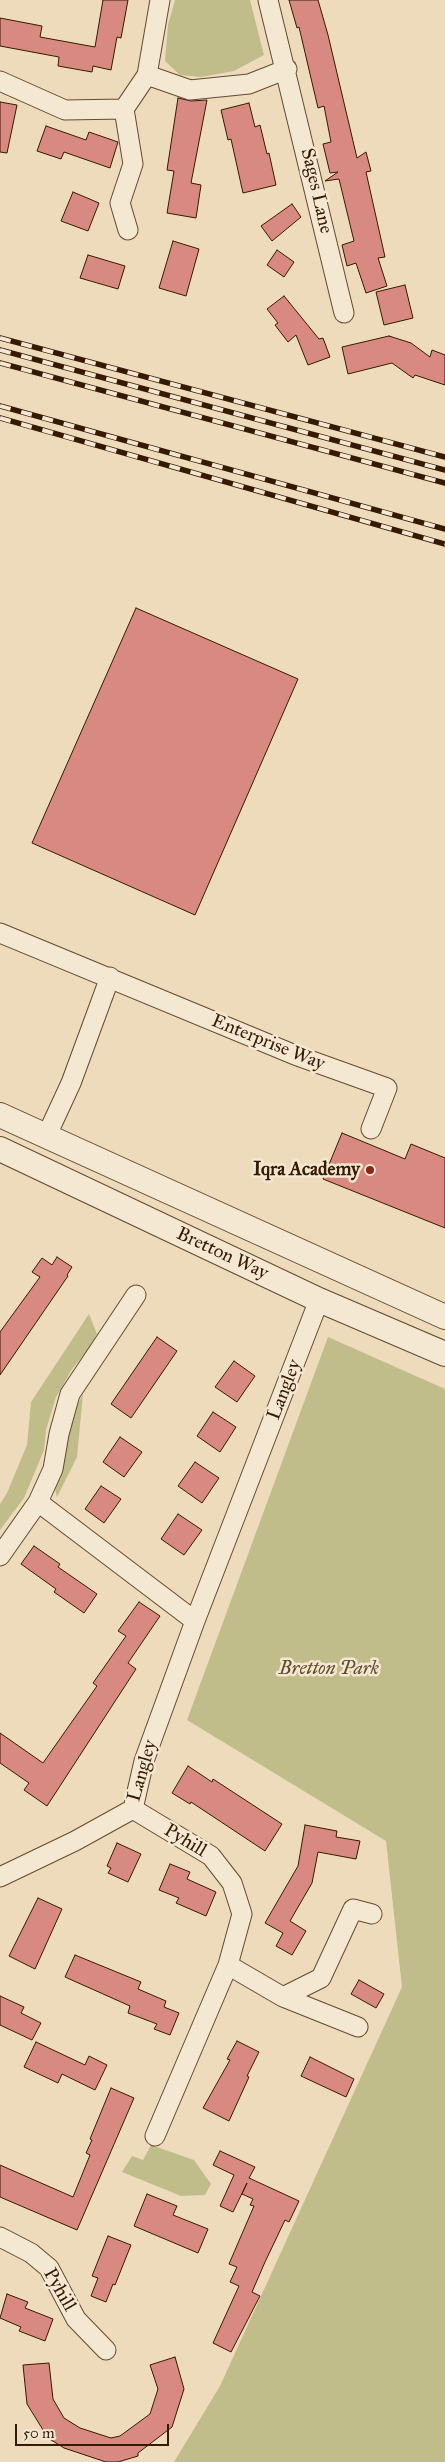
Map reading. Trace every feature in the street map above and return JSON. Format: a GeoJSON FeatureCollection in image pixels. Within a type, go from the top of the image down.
{"type":"FeatureCollection","features":[{"type":"Feature","properties":{"kind":"street"},"geometry":{"type":"LineString","coordinates":[[128,230],[120,203],[133,164],[124,109],[147,75],[160,0]]}},
{"type":"Feature","properties":{"kind":"street","name":"Sages Lane"},"geometry":{"type":"LineString","coordinates":[[268,0],[287,69],[344,313]]}},
{"type":"Feature","properties":{"kind":"street"},"geometry":{"type":"LineString","coordinates":[[147,75],[190,90],[249,84],[287,69]]}},
{"type":"Feature","properties":{"kind":"street"},"geometry":{"type":"LineString","coordinates":[[0,81],[64,110],[124,109]]}},
{"type":"Feature","properties":{"kind":"street","name":"Enterprise Way"},"geometry":{"type":"LineString","coordinates":[[0,933],[295,1055],[387,1088],[371,1129]]}},
{"type":"Feature","properties":{"kind":"street"},"geometry":{"type":"LineString","coordinates":[[46,1137],[71,1082],[110,977]]}},
{"type":"Feature","properties":{"kind":"street","name":"Bretton Way"},"geometry":{"type":"LineString","coordinates":[[0,1115],[445,1317]]}},
{"type":"Feature","properties":{"kind":"street","name":"Bretton Way"},"geometry":{"type":"LineString","coordinates":[[0,1149],[319,1300],[445,1354]]}},
{"type":"Feature","properties":{"kind":"street"},"geometry":{"type":"LineString","coordinates":[[0,1556],[38,1502],[53,1469],[59,1434],[70,1394],[136,1295]]}},
{"type":"Feature","properties":{"kind":"street","name":"Langley"},"geometry":{"type":"LineString","coordinates":[[0,1877],[75,1841],[133,1809],[144,1760],[194,1621],[319,1300]]}},
{"type":"Feature","properties":{"kind":"street"},"geometry":{"type":"LineString","coordinates":[[38,1502],[194,1621]]}},
{"type":"Feature","properties":{"kind":"street","name":"Pyhill"},"geometry":{"type":"LineString","coordinates":[[133,1809],[212,1856],[232,1883],[242,1914],[228,1965],[155,2136]]}},
{"type":"Feature","properties":{"kind":"street"},"geometry":{"type":"LineString","coordinates":[[283,1997],[321,1978],[353,1909],[372,1914]]}},
{"type":"Feature","properties":{"kind":"street"},"geometry":{"type":"LineString","coordinates":[[228,1965],[283,1997],[358,2028]]}},
{"type":"Feature","properties":{"kind":"street","name":"Pyhill"},"geometry":{"type":"LineString","coordinates":[[1,2241],[31,2253],[50,2268],[76,2319],[106,2350]]}},
{"type":"Feature","properties":{"kind":"green space"},"geometry":{"type":"Polygon","coordinates":[[[175,0],[250,0],[264,55],[234,71],[201,77],[180,75],[165,61],[168,25],[175,0]]]}},
{"type":"Feature","properties":{"kind":"green space"},"geometry":{"type":"Polygon","coordinates":[[[89,1314],[97,1334],[88,1350],[72,1369],[56,1397],[46,1430],[44,1450],[24,1498],[0,1530],[0,1504],[7,1493],[27,1445],[31,1402],[89,1314]]]}},
{"type":"Feature","properties":{"kind":"green space","name":"Bretton Park"},"geometry":{"type":"Polygon","coordinates":[[[328,1337],[445,1389],[445,2462],[174,2462],[220,2386],[402,1987],[386,1841],[187,1720],[328,1337]]]}},
{"type":"Feature","properties":{"kind":"green space"},"geometry":{"type":"Polygon","coordinates":[[[83,1394],[77,1457],[57,1497],[55,1489],[67,1424],[83,1394]]]}},
{"type":"Feature","properties":{"kind":"green space"},"geometry":{"type":"Polygon","coordinates":[[[151,2145],[194,2160],[211,2184],[205,2195],[181,2196],[122,2172],[132,2156],[143,2160],[151,2145]]]}},
{"type":"Feature","properties":{"kind":"building"},"geometry":{"type":"Polygon","coordinates":[[[103,0],[128,0],[121,38],[117,37],[111,70],[93,66],[92,72],[58,66],[59,57],[0,46],[0,18],[42,26],[40,37],[95,47],[103,0]]]}},
{"type":"Feature","properties":{"kind":"building"},"geometry":{"type":"Polygon","coordinates":[[[289,0],[318,0],[357,158],[366,152],[371,171],[366,172],[385,257],[378,258],[387,286],[366,293],[356,263],[347,266],[342,245],[354,241],[339,179],[325,181],[338,172],[330,173],[323,144],[331,142],[324,106],[318,108],[299,27],[297,28],[289,0]]]}},
{"type":"Feature","properties":{"kind":"building"},"geometry":{"type":"Polygon","coordinates":[[[178,98],[191,101],[207,100],[191,183],[201,185],[196,218],[167,213],[174,171],[167,170],[178,98]]]}},
{"type":"Feature","properties":{"kind":"building"},"geometry":{"type":"Polygon","coordinates":[[[0,102],[17,105],[7,153],[0,152],[0,102]]]}},
{"type":"Feature","properties":{"kind":"building"},"geometry":{"type":"Polygon","coordinates":[[[249,103],[255,127],[260,125],[276,185],[243,193],[231,139],[228,140],[221,110],[249,103]]]}},
{"type":"Feature","properties":{"kind":"building"},"geometry":{"type":"Polygon","coordinates":[[[46,126],[86,140],[89,132],[118,142],[110,168],[64,152],[61,159],[37,151],[46,126]]]}},
{"type":"Feature","properties":{"kind":"building"},"geometry":{"type":"Polygon","coordinates":[[[73,192],[99,203],[88,231],[61,221],[73,192]]]}},
{"type":"Feature","properties":{"kind":"building"},"geometry":{"type":"Polygon","coordinates":[[[292,204],[301,217],[272,241],[261,226],[292,204]]]}},
{"type":"Feature","properties":{"kind":"building"},"geometry":{"type":"Polygon","coordinates":[[[173,241],[199,249],[186,296],[159,288],[173,241]]]}},
{"type":"Feature","properties":{"kind":"building"},"geometry":{"type":"Polygon","coordinates":[[[277,250],[294,262],[284,277],[267,265],[277,250]]]}},
{"type":"Feature","properties":{"kind":"building"},"geometry":{"type":"Polygon","coordinates":[[[88,255],[125,266],[118,289],[80,278],[88,255]]]}},
{"type":"Feature","properties":{"kind":"building"},"geometry":{"type":"Polygon","coordinates":[[[405,285],[413,318],[384,325],[376,292],[405,285]]]}},
{"type":"Feature","properties":{"kind":"building"},"geometry":{"type":"Polygon","coordinates":[[[284,296],[319,339],[323,338],[330,357],[308,365],[296,335],[288,342],[275,325],[278,323],[267,309],[284,296]]]}},
{"type":"Feature","properties":{"kind":"building"},"geometry":{"type":"Polygon","coordinates":[[[389,336],[411,343],[430,357],[432,350],[445,355],[445,385],[415,375],[413,378],[392,363],[348,374],[342,347],[389,336]]]}},
{"type":"Feature","properties":{"kind":"building"},"geometry":{"type":"Polygon","coordinates":[[[136,608],[298,679],[195,915],[32,843],[136,608]]]}},
{"type":"Feature","properties":{"kind":"building"},"geometry":{"type":"Polygon","coordinates":[[[342,1133],[405,1159],[411,1144],[445,1158],[445,1228],[323,1179],[342,1133]]]}},
{"type":"Feature","properties":{"kind":"building"},"geometry":{"type":"Polygon","coordinates":[[[57,1257],[72,1267],[68,1276],[0,1375],[0,1332],[40,1277],[32,1272],[42,1258],[52,1265],[57,1257]]]}},
{"type":"Feature","properties":{"kind":"building"},"geometry":{"type":"Polygon","coordinates":[[[157,1337],[177,1351],[131,1418],[111,1404],[157,1337]]]}},
{"type":"Feature","properties":{"kind":"building"},"geometry":{"type":"Polygon","coordinates":[[[234,1361],[255,1376],[237,1402],[215,1387],[234,1361]]]}},
{"type":"Feature","properties":{"kind":"building"},"geometry":{"type":"Polygon","coordinates":[[[213,1412],[236,1427],[220,1452],[197,1436],[213,1412]]]}},
{"type":"Feature","properties":{"kind":"building"},"geometry":{"type":"Polygon","coordinates":[[[120,1437],[142,1452],[124,1477],[103,1462],[120,1437]]]}},
{"type":"Feature","properties":{"kind":"building"},"geometry":{"type":"Polygon","coordinates":[[[195,1462],[219,1478],[202,1503],[178,1486],[195,1462]]]}},
{"type":"Feature","properties":{"kind":"building"},"geometry":{"type":"Polygon","coordinates":[[[101,1486],[121,1499],[104,1523],[85,1509],[101,1486]]]}},
{"type":"Feature","properties":{"kind":"building"},"geometry":{"type":"Polygon","coordinates":[[[178,1514],[202,1530],[184,1555],[161,1539],[178,1514]]]}},
{"type":"Feature","properties":{"kind":"building"},"geometry":{"type":"Polygon","coordinates":[[[34,1546],[60,1564],[58,1567],[97,1594],[84,1613],[54,1592],[56,1589],[21,1564],[34,1546]]]}},
{"type":"Feature","properties":{"kind":"building"},"geometry":{"type":"Polygon","coordinates":[[[139,1602],[160,1616],[128,1663],[136,1669],[47,1806],[24,1790],[29,1783],[0,1763],[0,1733],[43,1763],[97,1686],[93,1683],[126,1636],[118,1631],[139,1602]]]}},
{"type":"Feature","properties":{"kind":"building"},"geometry":{"type":"Polygon","coordinates":[[[188,1766],[212,1782],[213,1779],[282,1824],[265,1851],[191,1802],[190,1804],[172,1793],[188,1766]]]}},
{"type":"Feature","properties":{"kind":"building"},"geometry":{"type":"Polygon","coordinates":[[[305,1825],[337,1831],[336,1837],[360,1841],[356,1859],[318,1852],[312,1883],[290,1921],[306,1931],[292,1955],[276,1946],[283,1933],[265,1923],[298,1866],[305,1825]]]}},
{"type":"Feature","properties":{"kind":"building"},"geometry":{"type":"Polygon","coordinates":[[[117,1843],[141,1854],[128,1882],[108,1873],[111,1868],[107,1866],[117,1843]]]}},
{"type":"Feature","properties":{"kind":"building"},"geometry":{"type":"Polygon","coordinates":[[[170,1864],[190,1872],[187,1879],[216,1892],[206,1916],[176,1903],[179,1898],[159,1890],[170,1864]]]}},
{"type":"Feature","properties":{"kind":"building"},"geometry":{"type":"Polygon","coordinates":[[[38,1898],[62,1909],[35,1969],[9,1956],[38,1898]]]}},
{"type":"Feature","properties":{"kind":"building"},"geometry":{"type":"Polygon","coordinates":[[[75,1955],[141,1982],[138,1989],[166,2001],[164,2007],[179,2013],[170,2035],[154,2029],[157,2024],[128,2013],[130,2006],[65,1977],[75,1955]]]}},
{"type":"Feature","properties":{"kind":"building"},"geometry":{"type":"Polygon","coordinates":[[[359,1980],[384,1994],[376,2008],[351,1994],[359,1980]]]}},
{"type":"Feature","properties":{"kind":"building"},"geometry":{"type":"Polygon","coordinates":[[[0,1996],[24,2007],[21,2013],[41,2023],[32,2040],[0,2025],[0,1996]]]}},
{"type":"Feature","properties":{"kind":"building"},"geometry":{"type":"Polygon","coordinates":[[[237,2041],[259,2052],[229,2121],[203,2108],[230,2060],[227,2059],[237,2041]]]}},
{"type":"Feature","properties":{"kind":"building"},"geometry":{"type":"Polygon","coordinates":[[[36,2042],[85,2065],[89,2056],[107,2065],[95,2090],[62,2074],[58,2083],[24,2067],[36,2042]]]}},
{"type":"Feature","properties":{"kind":"building"},"geometry":{"type":"Polygon","coordinates":[[[310,2057],[354,2079],[346,2097],[301,2076],[310,2057]]]}},
{"type":"Feature","properties":{"kind":"building"},"geometry":{"type":"Polygon","coordinates":[[[111,2088],[134,2098],[77,2230],[0,2197],[0,2165],[73,2197],[90,2155],[86,2153],[92,2140],[90,2139],[111,2088]]]}},
{"type":"Feature","properties":{"kind":"building"},"geometry":{"type":"Polygon","coordinates":[[[220,2151],[255,2167],[249,2178],[299,2201],[289,2222],[285,2220],[265,2262],[252,2292],[260,2296],[231,2352],[213,2343],[239,2286],[230,2282],[237,2267],[229,2264],[254,2206],[250,2205],[253,2199],[242,2194],[247,2183],[233,2212],[220,2206],[234,2175],[213,2165],[220,2151]]]}},
{"type":"Feature","properties":{"kind":"building"},"geometry":{"type":"Polygon","coordinates":[[[147,2194],[177,2206],[173,2215],[208,2229],[198,2253],[134,2226],[147,2194]]]}},
{"type":"Feature","properties":{"kind":"building"},"geometry":{"type":"Polygon","coordinates":[[[108,2236],[131,2245],[106,2302],[91,2296],[98,2278],[92,2276],[108,2236]]]}},
{"type":"Feature","properties":{"kind":"building"},"geometry":{"type":"Polygon","coordinates":[[[7,2294],[28,2302],[25,2308],[53,2319],[45,2341],[19,2331],[21,2327],[0,2318],[7,2294]]]}},
{"type":"Feature","properties":{"kind":"building"},"geometry":{"type":"Polygon","coordinates":[[[175,2357],[184,2389],[172,2427],[138,2453],[138,2456],[118,2462],[106,2462],[64,2448],[48,2438],[27,2404],[23,2365],[49,2363],[53,2399],[64,2418],[80,2428],[111,2438],[120,2436],[150,2414],[158,2389],[150,2365],[175,2357]]]}},
{"type":"Feature","properties":{"kind":"railway"},"geometry":{"type":"LineString","coordinates":[[0,338],[445,457]]}},
{"type":"Feature","properties":{"kind":"railway"},"geometry":{"type":"LineString","coordinates":[[0,350],[445,470]]}},
{"type":"Feature","properties":{"kind":"railway"},"geometry":{"type":"LineString","coordinates":[[0,363],[445,483]]}},
{"type":"Feature","properties":{"kind":"railway"},"geometry":{"type":"LineString","coordinates":[[0,406],[445,529]]}},
{"type":"Feature","properties":{"kind":"railway"},"geometry":{"type":"LineString","coordinates":[[0,418],[445,544]]}},
{"type":"Feature","properties":{"kind":"place","name":"Iqra Academy"},"geometry":{"type":"Point","coordinates":[370,1170]}}]}
